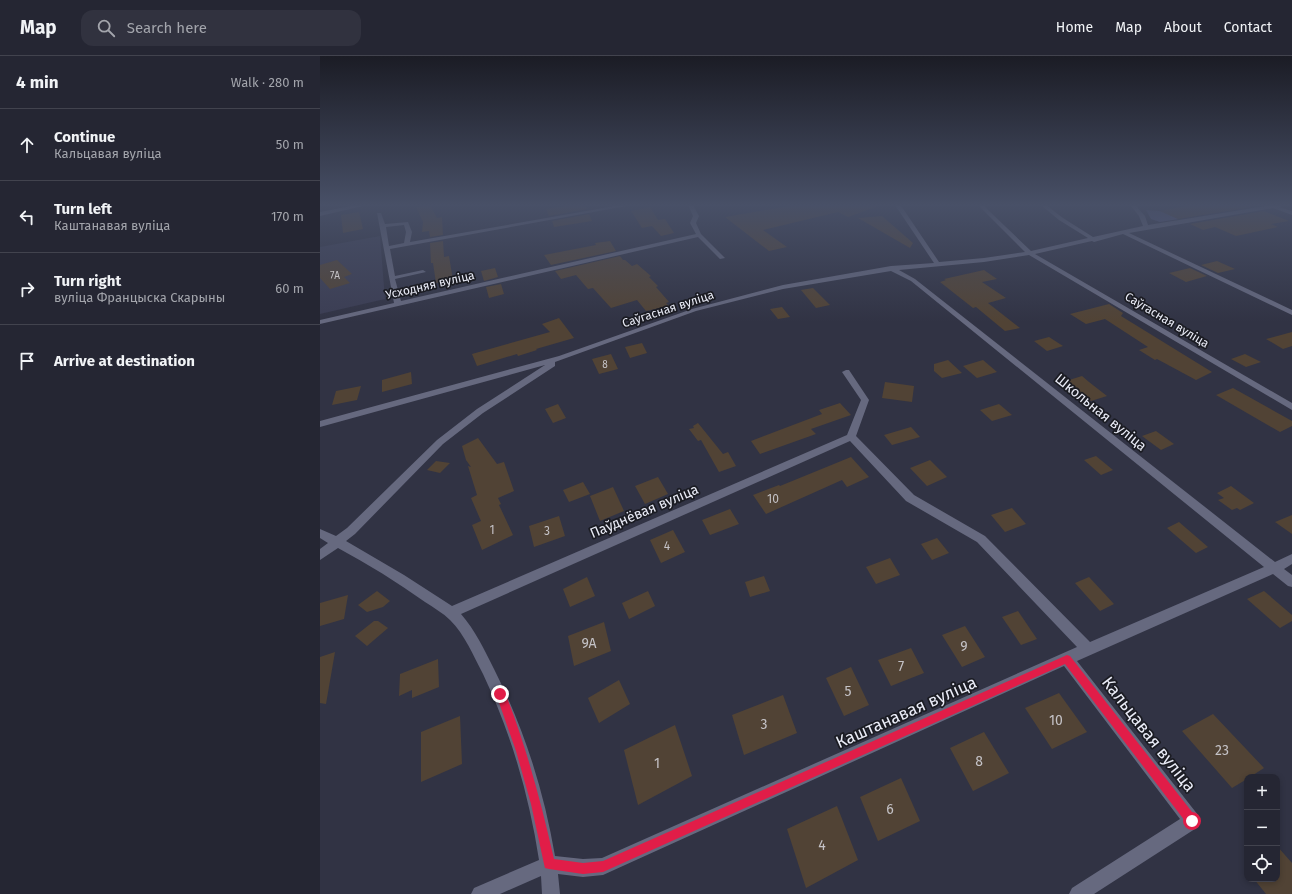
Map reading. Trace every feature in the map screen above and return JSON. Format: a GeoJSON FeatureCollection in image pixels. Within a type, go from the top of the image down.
{"type":"FeatureCollection","features":[{"type":"Feature","properties":{"kind":"street"},"geometry":{"type":"LineString","coordinates":[[386,244],[398,304]]}},
{"type":"Feature","properties":{"kind":"street"},"geometry":{"type":"LineString","coordinates":[[387,248],[406,244]]}},
{"type":"Feature","properties":{"kind":"street","name":"Усходняя вуліца"},"geometry":{"type":"LineString","coordinates":[[320,322],[659,244]]}},
{"type":"Feature","properties":{"kind":"street"},"geometry":{"type":"LineString","coordinates":[[708,244],[722,258]]}},
{"type":"Feature","properties":{"kind":"street"},"geometry":{"type":"LineString","coordinates":[[924,244],[937,263]]}},
{"type":"Feature","properties":{"kind":"street"},"geometry":{"type":"LineString","coordinates":[[1021,244],[1030,253]]}},
{"type":"Feature","properties":{"kind":"street","name":"Саўгасная вуліца"},"geometry":{"type":"LineString","coordinates":[[320,424],[562,358],[694,310],[783,287],[891,268],[984,260],[1074,244]]}},
{"type":"Feature","properties":{"kind":"street"},"geometry":{"type":"LineString","coordinates":[[1148,244],[1292,313]]}},
{"type":"Feature","properties":{"kind":"street","name":"Саўгасная вуліца"},"geometry":{"type":"LineString","coordinates":[[1030,253],[1292,407]]}},
{"type":"Feature","properties":{"kind":"street"},"geometry":{"type":"LineString","coordinates":[[913,280],[920,265]]}},
{"type":"Feature","properties":{"kind":"street","name":"Школьная вуліца"},"geometry":{"type":"LineString","coordinates":[[891,268],[913,280],[1292,582]]}},
{"type":"Feature","properties":{"kind":"street"},"geometry":{"type":"LineString","coordinates":[[392,278],[423,272]]}},
{"type":"Feature","properties":{"kind":"street"},"geometry":{"type":"LineString","coordinates":[[320,555],[351,531],[440,442],[480,411],[562,358]]}},
{"type":"Feature","properties":{"kind":"street"},"geometry":{"type":"LineString","coordinates":[[846,372],[865,400],[851,437],[910,498],[982,539],[1088,649]]}},
{"type":"Feature","properties":{"kind":"street","name":"Паўднёвая вуліца"},"geometry":{"type":"LineString","coordinates":[[450,613],[851,437]]}},
{"type":"Feature","properties":{"kind":"street"},"geometry":{"type":"LineString","coordinates":[[320,534],[398,576],[450,613],[466,631],[479,652],[500,694],[508,714],[536,804],[549,864],[551,894]]}},
{"type":"Feature","properties":{"kind":"street","name":"Каштанавая вуліца"},"geometry":{"type":"LineString","coordinates":[[549,864],[583,868],[603,866],[1292,559]]}},
{"type":"Feature","properties":{"kind":"street","name":"Кальцавая вуліца"},"geometry":{"type":"LineString","coordinates":[[1067,659],[1192,821],[1078,894]]}},
{"type":"Feature","properties":{"kind":"street"},"geometry":{"type":"LineString","coordinates":[[480,894],[549,864]]}},
{"type":"Feature","properties":{"kind":"shaded area"},"geometry":{"type":"Polygon","coordinates":[[[336,244],[381,244],[385,299],[320,314],[320,247],[336,244]]]}},
{"type":"Feature","properties":{"kind":"building"},"geometry":{"type":"Polygon","coordinates":[[[430,244],[443,244],[444,257],[449,256],[453,280],[436,283],[433,263],[431,263],[430,244]]]}},
{"type":"Feature","properties":{"kind":"building"},"geometry":{"type":"Polygon","coordinates":[[[612,244],[616,251],[551,265],[544,255],[596,245],[612,244]]]}},
{"type":"Feature","properties":{"kind":"building"},"geometry":{"type":"Polygon","coordinates":[[[760,244],[783,244],[787,247],[769,251],[760,244]]]}},
{"type":"Feature","properties":{"kind":"building"},"geometry":{"type":"Polygon","coordinates":[[[903,244],[912,244],[910,248],[903,244]]]}},
{"type":"Feature","properties":{"kind":"building"},"geometry":{"type":"Polygon","coordinates":[[[620,256],[632,266],[637,264],[651,276],[649,277],[658,286],[656,287],[669,302],[666,303],[669,306],[646,311],[637,300],[611,308],[593,288],[588,289],[576,275],[561,279],[555,271],[620,256]]]}},
{"type":"Feature","properties":{"kind":"building"},"geometry":{"type":"Polygon","coordinates":[[[337,260],[352,274],[344,277],[350,283],[330,289],[320,278],[320,265],[337,260]]]}},
{"type":"Feature","properties":{"kind":"building"},"geometry":{"type":"Polygon","coordinates":[[[1217,261],[1235,269],[1218,273],[1201,265],[1217,261]]]}},
{"type":"Feature","properties":{"kind":"building"},"geometry":{"type":"Polygon","coordinates":[[[495,268],[498,277],[484,281],[481,271],[495,268]]]}},
{"type":"Feature","properties":{"kind":"building"},"geometry":{"type":"Polygon","coordinates":[[[1190,268],[1207,276],[1186,282],[1169,273],[1190,268]]]}},
{"type":"Feature","properties":{"kind":"building"},"geometry":{"type":"Polygon","coordinates":[[[984,270],[997,279],[982,282],[1006,298],[988,303],[1020,328],[1005,331],[976,307],[973,308],[940,282],[946,280],[944,279],[984,270]]]}},
{"type":"Feature","properties":{"kind":"building"},"geometry":{"type":"Polygon","coordinates":[[[501,284],[504,294],[489,298],[486,287],[501,284]]]}},
{"type":"Feature","properties":{"kind":"building"},"geometry":{"type":"Polygon","coordinates":[[[813,288],[830,305],[816,308],[801,290],[813,288]]]}},
{"type":"Feature","properties":{"kind":"building"},"geometry":{"type":"Polygon","coordinates":[[[1109,304],[1123,313],[1121,316],[1212,372],[1196,380],[1157,359],[1155,360],[1139,350],[1148,347],[1105,319],[1086,324],[1070,314],[1109,304]]]}},
{"type":"Feature","properties":{"kind":"building"},"geometry":{"type":"Polygon","coordinates":[[[782,307],[790,317],[778,319],[770,309],[782,307]]]}},
{"type":"Feature","properties":{"kind":"building"},"geometry":{"type":"Polygon","coordinates":[[[559,318],[574,338],[518,356],[517,354],[477,366],[472,354],[550,332],[542,324],[559,318]]]}},
{"type":"Feature","properties":{"kind":"building"},"geometry":{"type":"Polygon","coordinates":[[[1292,332],[1292,346],[1283,349],[1266,339],[1292,332]]]}},
{"type":"Feature","properties":{"kind":"building"},"geometry":{"type":"Polygon","coordinates":[[[1049,337],[1063,346],[1047,351],[1034,341],[1049,337]]]}},
{"type":"Feature","properties":{"kind":"building"},"geometry":{"type":"Polygon","coordinates":[[[642,343],[647,353],[630,358],[625,347],[642,343]]]}},
{"type":"Feature","properties":{"kind":"building"},"geometry":{"type":"Polygon","coordinates":[[[611,354],[618,369],[599,374],[592,359],[611,354]]]}},
{"type":"Feature","properties":{"kind":"building"},"geometry":{"type":"Polygon","coordinates":[[[1245,354],[1261,362],[1246,367],[1231,359],[1245,354]]]}},
{"type":"Feature","properties":{"kind":"building"},"geometry":{"type":"Polygon","coordinates":[[[948,360],[962,373],[942,378],[934,371],[934,364],[948,360]]]}},
{"type":"Feature","properties":{"kind":"building"},"geometry":{"type":"Polygon","coordinates":[[[983,360],[997,372],[977,378],[963,366],[983,360]]]}},
{"type":"Feature","properties":{"kind":"building"},"geometry":{"type":"Polygon","coordinates":[[[411,372],[412,384],[382,392],[382,380],[411,372]]]}},
{"type":"Feature","properties":{"kind":"building"},"geometry":{"type":"Polygon","coordinates":[[[1082,376],[1107,396],[1091,401],[1066,381],[1082,376]]]}},
{"type":"Feature","properties":{"kind":"building"},"geometry":{"type":"Polygon","coordinates":[[[885,382],[914,386],[912,402],[882,398],[885,382]]]}},
{"type":"Feature","properties":{"kind":"building"},"geometry":{"type":"Polygon","coordinates":[[[361,386],[357,400],[332,405],[336,391],[361,386]]]}},
{"type":"Feature","properties":{"kind":"building"},"geometry":{"type":"Polygon","coordinates":[[[1233,388],[1292,421],[1292,426],[1280,432],[1216,395],[1233,388]]]}},
{"type":"Feature","properties":{"kind":"building"},"geometry":{"type":"Polygon","coordinates":[[[840,403],[851,415],[811,429],[816,434],[760,454],[751,441],[822,414],[819,410],[840,403]]]}},
{"type":"Feature","properties":{"kind":"building"},"geometry":{"type":"Polygon","coordinates":[[[558,404],[566,418],[553,423],[545,409],[558,404]]]}},
{"type":"Feature","properties":{"kind":"building"},"geometry":{"type":"Polygon","coordinates":[[[999,404],[1012,415],[992,421],[980,410],[999,404]]]}},
{"type":"Feature","properties":{"kind":"building"},"geometry":{"type":"Polygon","coordinates":[[[698,423],[723,454],[728,452],[736,466],[719,472],[701,440],[698,441],[689,429],[694,428],[693,426],[698,423]]]}},
{"type":"Feature","properties":{"kind":"building"},"geometry":{"type":"Polygon","coordinates":[[[911,427],[920,437],[892,445],[884,435],[911,427]]]}},
{"type":"Feature","properties":{"kind":"building"},"geometry":{"type":"Polygon","coordinates":[[[1156,431],[1174,444],[1161,450],[1142,436],[1156,431]]]}},
{"type":"Feature","properties":{"kind":"building"},"geometry":{"type":"Polygon","coordinates":[[[478,438],[497,464],[504,462],[514,491],[498,498],[501,504],[499,505],[513,535],[482,550],[472,525],[481,521],[471,498],[477,495],[468,466],[471,467],[466,460],[462,446],[478,438]]]}},
{"type":"Feature","properties":{"kind":"building"},"geometry":{"type":"Polygon","coordinates":[[[1096,456],[1113,470],[1101,475],[1084,460],[1096,456]]]}},
{"type":"Feature","properties":{"kind":"building"},"geometry":{"type":"Polygon","coordinates":[[[851,457],[869,477],[847,487],[842,480],[766,514],[753,495],[779,485],[780,486],[851,457]]]}},
{"type":"Feature","properties":{"kind":"building"},"geometry":{"type":"Polygon","coordinates":[[[930,460],[947,477],[927,486],[910,468],[930,460]]]}},
{"type":"Feature","properties":{"kind":"building"},"geometry":{"type":"Polygon","coordinates":[[[436,461],[450,463],[440,473],[427,470],[436,461]]]}},
{"type":"Feature","properties":{"kind":"building"},"geometry":{"type":"Polygon","coordinates":[[[658,477],[668,494],[645,504],[635,486],[658,477]]]}},
{"type":"Feature","properties":{"kind":"building"},"geometry":{"type":"Polygon","coordinates":[[[583,482],[590,494],[569,502],[563,490],[583,482]]]}},
{"type":"Feature","properties":{"kind":"building"},"geometry":{"type":"Polygon","coordinates":[[[1231,486],[1254,503],[1240,510],[1237,508],[1232,510],[1218,500],[1224,498],[1217,493],[1231,486]]]}},
{"type":"Feature","properties":{"kind":"building"},"geometry":{"type":"Polygon","coordinates":[[[613,487],[624,511],[600,521],[590,496],[613,487]]]}},
{"type":"Feature","properties":{"kind":"building"},"geometry":{"type":"Polygon","coordinates":[[[1012,508],[1026,524],[1005,532],[991,515],[1012,508]]]}},
{"type":"Feature","properties":{"kind":"building"},"geometry":{"type":"Polygon","coordinates":[[[730,509],[739,524],[710,535],[702,520],[730,509]]]}},
{"type":"Feature","properties":{"kind":"building"},"geometry":{"type":"Polygon","coordinates":[[[1292,515],[1292,534],[1275,522],[1292,515]]]}},
{"type":"Feature","properties":{"kind":"building"},"geometry":{"type":"Polygon","coordinates":[[[559,516],[565,536],[534,547],[529,526],[559,516]]]}},
{"type":"Feature","properties":{"kind":"building"},"geometry":{"type":"Polygon","coordinates":[[[1179,522],[1208,547],[1196,553],[1167,528],[1179,522]]]}},
{"type":"Feature","properties":{"kind":"building"},"geometry":{"type":"Polygon","coordinates":[[[673,530],[685,552],[661,563],[650,540],[673,530]]]}},
{"type":"Feature","properties":{"kind":"building"},"geometry":{"type":"Polygon","coordinates":[[[937,538],[949,553],[932,560],[921,544],[937,538]]]}},
{"type":"Feature","properties":{"kind":"building"},"geometry":{"type":"Polygon","coordinates":[[[890,558],[900,575],[876,584],[866,567],[890,558]]]}},
{"type":"Feature","properties":{"kind":"building"},"geometry":{"type":"Polygon","coordinates":[[[764,576],[770,591],[750,597],[745,582],[764,576]]]}},
{"type":"Feature","properties":{"kind":"building"},"geometry":{"type":"Polygon","coordinates":[[[587,577],[595,596],[570,607],[563,589],[587,577]]]}},
{"type":"Feature","properties":{"kind":"building"},"geometry":{"type":"Polygon","coordinates":[[[1089,577],[1114,604],[1100,611],[1075,583],[1089,577]]]}},
{"type":"Feature","properties":{"kind":"building"},"geometry":{"type":"Polygon","coordinates":[[[377,591],[390,601],[383,607],[367,612],[358,605],[377,591]]]}},
{"type":"Feature","properties":{"kind":"building"},"geometry":{"type":"Polygon","coordinates":[[[648,591],[655,606],[629,619],[622,603],[648,591]]]}},
{"type":"Feature","properties":{"kind":"building"},"geometry":{"type":"Polygon","coordinates":[[[1264,591],[1292,615],[1292,621],[1280,628],[1247,599],[1264,591]]]}},
{"type":"Feature","properties":{"kind":"building"},"geometry":{"type":"Polygon","coordinates":[[[348,595],[344,619],[320,626],[320,603],[348,595]]]}},
{"type":"Feature","properties":{"kind":"building"},"geometry":{"type":"Polygon","coordinates":[[[1018,611],[1037,639],[1021,645],[1002,617],[1018,611]]]}},
{"type":"Feature","properties":{"kind":"building"},"geometry":{"type":"Polygon","coordinates":[[[374,621],[378,621],[388,628],[367,646],[355,636],[374,621]]]}},
{"type":"Feature","properties":{"kind":"building"},"geometry":{"type":"Polygon","coordinates":[[[604,622],[611,651],[574,666],[568,636],[604,622]]]}},
{"type":"Feature","properties":{"kind":"building"},"geometry":{"type":"Polygon","coordinates":[[[965,626],[985,657],[962,667],[942,635],[965,626]]]}},
{"type":"Feature","properties":{"kind":"building"},"geometry":{"type":"Polygon","coordinates":[[[911,648],[924,673],[891,686],[878,660],[911,648]]]}},
{"type":"Feature","properties":{"kind":"building"},"geometry":{"type":"Polygon","coordinates":[[[335,652],[326,704],[320,703],[320,657],[335,652]]]}},
{"type":"Feature","properties":{"kind":"building"},"geometry":{"type":"Polygon","coordinates":[[[438,659],[439,687],[412,698],[412,690],[399,696],[400,674],[438,659]]]}},
{"type":"Feature","properties":{"kind":"building"},"geometry":{"type":"Polygon","coordinates":[[[851,667],[869,705],[844,716],[826,678],[851,667]]]}},
{"type":"Feature","properties":{"kind":"building"},"geometry":{"type":"Polygon","coordinates":[[[619,680],[630,704],[599,723],[588,698],[619,680]]]}},
{"type":"Feature","properties":{"kind":"building"},"geometry":{"type":"Polygon","coordinates":[[[1059,693],[1087,732],[1052,749],[1025,708],[1059,693]]]}},
{"type":"Feature","properties":{"kind":"building"},"geometry":{"type":"Polygon","coordinates":[[[783,695],[797,733],[744,755],[732,715],[783,695]]]}},
{"type":"Feature","properties":{"kind":"building"},"geometry":{"type":"Polygon","coordinates":[[[1213,714],[1264,768],[1255,774],[1244,774],[1244,781],[1232,788],[1182,731],[1213,714]]]}},
{"type":"Feature","properties":{"kind":"building"},"geometry":{"type":"Polygon","coordinates":[[[460,716],[462,764],[421,782],[421,732],[460,716]]]}},
{"type":"Feature","properties":{"kind":"building"},"geometry":{"type":"Polygon","coordinates":[[[675,725],[692,776],[638,805],[624,750],[675,725]]]}},
{"type":"Feature","properties":{"kind":"building"},"geometry":{"type":"Polygon","coordinates":[[[984,732],[1009,773],[973,791],[950,748],[984,732]]]}},
{"type":"Feature","properties":{"kind":"building"},"geometry":{"type":"Polygon","coordinates":[[[901,778],[920,821],[878,841],[860,797],[901,778]]]}},
{"type":"Feature","properties":{"kind":"building"},"geometry":{"type":"Polygon","coordinates":[[[837,806],[858,860],[806,888],[787,829],[837,806]]]}},
{"type":"Feature","properties":{"kind":"building"},"geometry":{"type":"Polygon","coordinates":[[[1280,849],[1292,863],[1292,894],[1266,894],[1256,882],[1280,882],[1280,849]]]}},
{"type":"Feature","properties":{"kind":"route"},"geometry":{"type":"LineString","coordinates":[[500,694],[511,720],[521,751],[536,804],[549,864],[583,868],[603,866],[1067,659],[1192,821]]}}]}
